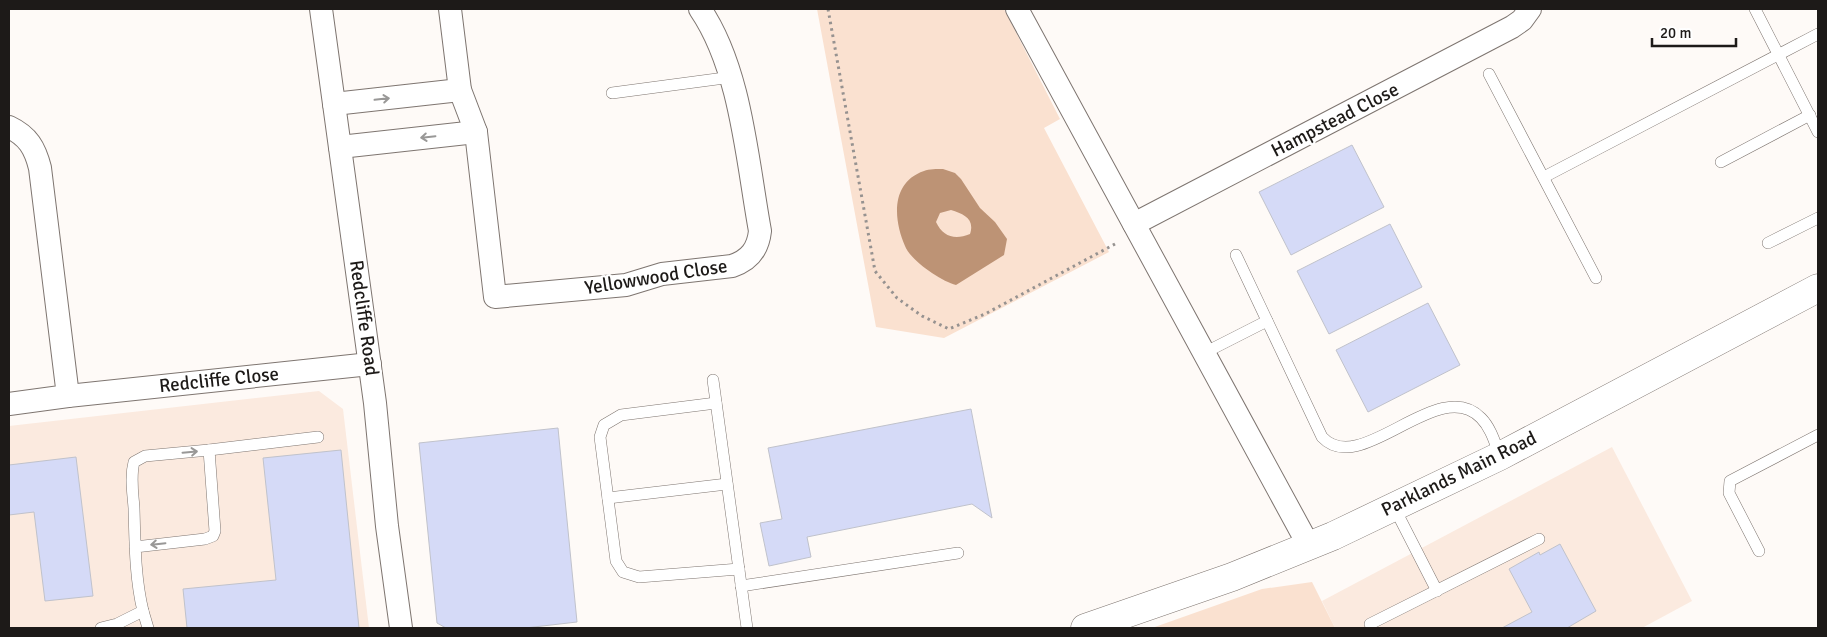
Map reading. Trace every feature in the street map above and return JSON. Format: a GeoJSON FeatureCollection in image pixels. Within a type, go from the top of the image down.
{"type":"FeatureCollection","features":[{"type":"Feature","properties":{"kind":"street","name":"Redcliffe Road"},"geometry":{"type":"LineString","coordinates":[[321,9],[370,364],[393,582],[401,628]]}},
{"type":"Feature","properties":{"kind":"street","name":"Yellowwood Close"},"geometry":{"type":"LineString","coordinates":[[450,9],[460,90],[476,132],[495,297],[626,285],[662,274],[732,266],[740,263],[754,252],[759,242],[760,231],[732,77],[715,30],[700,9]]}},
{"type":"Feature","properties":{"kind":"street"},"geometry":{"type":"LineString","coordinates":[[1017,9],[1309,546]]}},
{"type":"Feature","properties":{"kind":"street","name":"Hampstead Close"},"geometry":{"type":"LineString","coordinates":[[1134,224],[1512,27],[1522,20],[1530,9]]}},
{"type":"Feature","properties":{"kind":"street"},"geometry":{"type":"LineString","coordinates":[[334,104],[460,90]]}},
{"type":"Feature","properties":{"kind":"street"},"geometry":{"type":"LineString","coordinates":[[9,128],[26,138],[36,151],[68,396]]}},
{"type":"Feature","properties":{"kind":"street"},"geometry":{"type":"LineString","coordinates":[[340,147],[476,132]]}},
{"type":"Feature","properties":{"kind":"street","name":"Parklands Main Road"},"geometry":{"type":"LineString","coordinates":[[1100,626],[1309,546],[1394,507],[1500,456],[1818,288]]}},
{"type":"Feature","properties":{"kind":"street","name":"Redcliffe Close"},"geometry":{"type":"LineString","coordinates":[[9,404],[370,364]]}},
{"type":"Feature","properties":{"kind":"lane"},"geometry":{"type":"LineString","coordinates":[[1755,9],[1818,132]]}},
{"type":"Feature","properties":{"kind":"lane"},"geometry":{"type":"LineString","coordinates":[[1544,176],[1818,34]]}},
{"type":"Feature","properties":{"kind":"lane"},"geometry":{"type":"LineString","coordinates":[[1489,74],[1596,278]]}},
{"type":"Feature","properties":{"kind":"lane"},"geometry":{"type":"LineString","coordinates":[[612,93],[732,77]]}},
{"type":"Feature","properties":{"kind":"lane"},"geometry":{"type":"LineString","coordinates":[[1721,162],[1810,115]]}},
{"type":"Feature","properties":{"kind":"lane"},"geometry":{"type":"LineString","coordinates":[[1768,242],[1818,218]]}},
{"type":"Feature","properties":{"kind":"lane"},"geometry":{"type":"LineString","coordinates":[[1236,255],[1322,437],[1327,442],[1340,447],[1358,445],[1445,407],[1462,406],[1480,417],[1488,426],[1500,456]]}},
{"type":"Feature","properties":{"kind":"lane"},"geometry":{"type":"LineString","coordinates":[[1204,353],[1267,321]]}},
{"type":"Feature","properties":{"kind":"lane"},"geometry":{"type":"LineString","coordinates":[[713,380],[747,628]]}},
{"type":"Feature","properties":{"kind":"lane"},"geometry":{"type":"LineString","coordinates":[[716,403],[620,415],[606,422],[600,437],[616,561],[623,572],[639,577],[739,570]]}},
{"type":"Feature","properties":{"kind":"lane"},"geometry":{"type":"LineString","coordinates":[[1759,550],[1729,493],[1730,481],[1818,435]]}},
{"type":"Feature","properties":{"kind":"lane"},"geometry":{"type":"LineString","coordinates":[[148,628],[137,586],[132,474],[134,462],[141,457],[318,437]]}},
{"type":"Feature","properties":{"kind":"lane"},"geometry":{"type":"LineString","coordinates":[[135,547],[205,540],[213,536],[209,450]]}},
{"type":"Feature","properties":{"kind":"lane"},"geometry":{"type":"LineString","coordinates":[[608,498],[727,484]]}},
{"type":"Feature","properties":{"kind":"lane"},"geometry":{"type":"LineString","coordinates":[[1394,507],[1436,591]]}},
{"type":"Feature","properties":{"kind":"lane"},"geometry":{"type":"LineString","coordinates":[[1370,624],[1539,539]]}},
{"type":"Feature","properties":{"kind":"lane"},"geometry":{"type":"LineString","coordinates":[[741,586],[958,553]]}},
{"type":"Feature","properties":{"kind":"lane"},"geometry":{"type":"LineString","coordinates":[[101,628],[117,624],[143,612]]}},
{"type":"Feature","properties":{"kind":"path"},"geometry":{"type":"LineString","coordinates":[[828,9],[875,271],[896,298],[949,329],[985,314],[1120,242],[1134,224]]}},
{"type":"Feature","properties":{"kind":"shaded area"},"geometry":{"type":"Polygon","coordinates":[[[817,9],[1004,9],[1060,119],[1044,128],[1109,252],[944,338],[876,327],[817,9]]]}},
{"type":"Feature","properties":{"kind":"shaded area"},"geometry":{"type":"Polygon","coordinates":[[[943,169],[955,173],[961,179],[980,208],[995,222],[1007,239],[1004,255],[956,285],[935,275],[913,258],[905,246],[898,224],[898,202],[900,192],[905,184],[913,176],[924,171],[943,169]],[[951,210],[940,213],[936,222],[942,231],[954,237],[970,234],[970,221],[964,215],[951,210]]]}},
{"type":"Feature","properties":{"kind":"shaded area"},"geometry":{"type":"Polygon","coordinates":[[[319,391],[343,409],[369,628],[9,628],[9,426],[319,391]]]}},
{"type":"Feature","properties":{"kind":"shaded area"},"geometry":{"type":"Polygon","coordinates":[[[1612,447],[1692,601],[1642,628],[1335,628],[1322,601],[1612,447]]]}},
{"type":"Feature","properties":{"kind":"shaded area"},"geometry":{"type":"Polygon","coordinates":[[[1312,582],[1335,628],[1152,628],[1262,589],[1312,582]]]}},
{"type":"Feature","properties":{"kind":"building"},"geometry":{"type":"Polygon","coordinates":[[[1352,145],[1384,207],[1291,255],[1259,192],[1352,145]]]}},
{"type":"Feature","properties":{"kind":"building"},"geometry":{"type":"Polygon","coordinates":[[[1390,224],[1422,287],[1329,334],[1297,271],[1390,224]]]}},
{"type":"Feature","properties":{"kind":"building"},"geometry":{"type":"Polygon","coordinates":[[[1428,303],[1460,365],[1368,412],[1336,350],[1428,303]]]}},
{"type":"Feature","properties":{"kind":"building"},"geometry":{"type":"Polygon","coordinates":[[[971,409],[992,518],[972,504],[807,537],[811,557],[769,566],[760,523],[782,519],[768,448],[971,409]]]}},
{"type":"Feature","properties":{"kind":"building"},"geometry":{"type":"Polygon","coordinates":[[[558,428],[577,622],[525,628],[446,628],[437,623],[419,443],[558,428]]]}},
{"type":"Feature","properties":{"kind":"building"},"geometry":{"type":"Polygon","coordinates":[[[341,450],[359,628],[187,628],[183,589],[276,580],[263,458],[341,450]]]}},
{"type":"Feature","properties":{"kind":"building"},"geometry":{"type":"Polygon","coordinates":[[[76,457],[93,596],[45,601],[34,512],[9,515],[9,465],[76,457]]]}},
{"type":"Feature","properties":{"kind":"building"},"geometry":{"type":"Polygon","coordinates":[[[1560,544],[1596,611],[1567,628],[1502,628],[1532,612],[1509,569],[1539,552],[1540,555],[1560,544]]]}}]}
